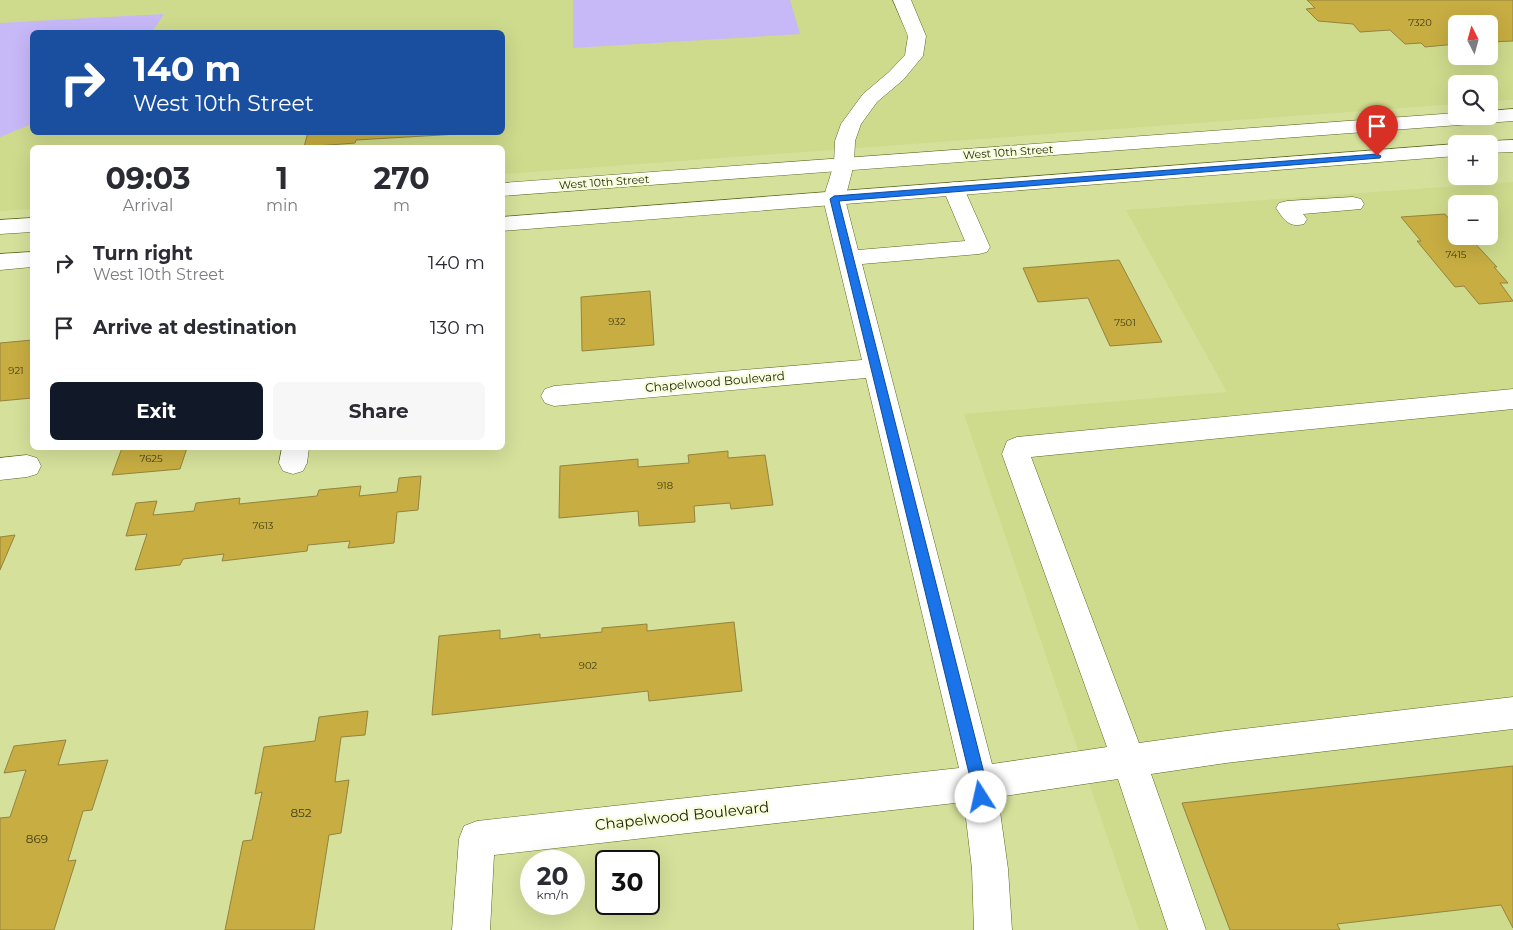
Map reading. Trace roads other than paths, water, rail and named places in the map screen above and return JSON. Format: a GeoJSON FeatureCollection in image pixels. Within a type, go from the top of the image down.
{"type":"FeatureCollection","features":[{"type":"Feature","properties":{"kind":"main road"},"geometry":{"type":"LineString","coordinates":[[902,0],[917,36],[914,56],[896,76],[870,98],[851,124],[845,141],[844,164],[834,199],[978,783],[987,836],[993,930]]}},
{"type":"Feature","properties":{"kind":"main road","name":"West 10th Street"},"geometry":{"type":"LineString","coordinates":[[505,190],[1513,115]]}},
{"type":"Feature","properties":{"kind":"main road"},"geometry":{"type":"LineString","coordinates":[[1498,147],[1513,146]]}},
{"type":"Feature","properties":{"kind":"main road"},"geometry":{"type":"LineString","coordinates":[[505,224],[1448,151]]}},
{"type":"Feature","properties":{"kind":"main road"},"geometry":{"type":"LineString","coordinates":[[849,258],[978,247],[954,189]]}},
{"type":"Feature","properties":{"kind":"main road"},"geometry":{"type":"LineString","coordinates":[[1296,219],[1287,208],[1353,204]]}},
{"type":"Feature","properties":{"kind":"main road"},"geometry":{"type":"LineString","coordinates":[[0,228],[30,225]]}},
{"type":"Feature","properties":{"kind":"main road"},"geometry":{"type":"LineString","coordinates":[[0,262],[30,260]]}},
{"type":"Feature","properties":{"kind":"main road","name":"Chapelwood Boulevard"},"geometry":{"type":"LineString","coordinates":[[554,396],[876,368]]}},
{"type":"Feature","properties":{"kind":"main road"},"geometry":{"type":"LineString","coordinates":[[1187,930],[1129,760],[1016,454],[1017,448],[1513,399]]}},
{"type":"Feature","properties":{"kind":"main road"},"geometry":{"type":"LineString","coordinates":[[0,469],[28,466]]}},
{"type":"Feature","properties":{"kind":"main road"},"geometry":{"type":"LineString","coordinates":[[978,783],[1226,746],[1513,713]]}},
{"type":"Feature","properties":{"kind":"main road","name":"Chapelwood Boulevard"},"geometry":{"type":"LineString","coordinates":[[471,930],[477,839],[978,783]]}}]}
